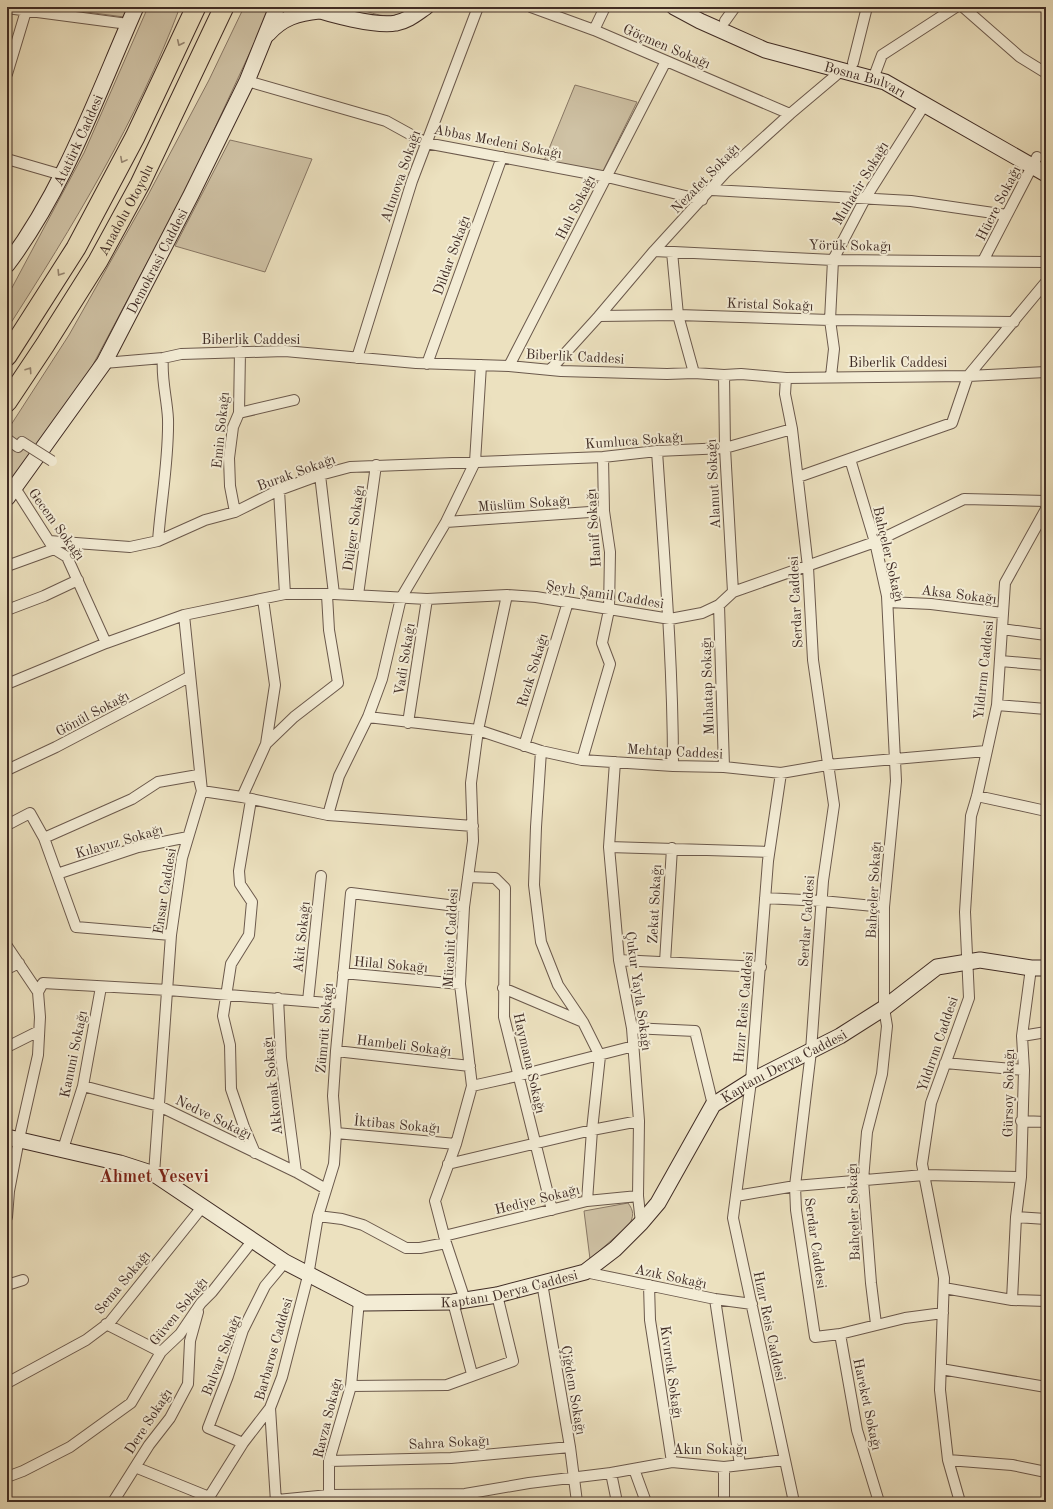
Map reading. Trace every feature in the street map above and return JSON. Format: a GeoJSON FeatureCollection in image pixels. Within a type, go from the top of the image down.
{"type":"FeatureCollection","features":[{"type":"Feature","properties":{"kind":"highway","name":"Anadolu Otoyolu"},"geometry":{"type":"LineString","coordinates":[[7,402],[46,345],[98,261],[140,184],[224,7]]}},
{"type":"Feature","properties":{"kind":"highway"},"geometry":{"type":"LineString","coordinates":[[140,184],[236,7]]}},
{"type":"Feature","properties":{"kind":"highway","name":"Anadolu Otoyolu"},"geometry":{"type":"LineString","coordinates":[[7,356],[76,248],[135,137],[193,13]]}},
{"type":"Feature","properties":{"kind":"street","name":"Atatürk Caddesi"},"geometry":{"type":"LineString","coordinates":[[7,265],[57,186],[81,135],[136,7]]}},
{"type":"Feature","properties":{"kind":"street","name":"Demokrasi Caddesi"},"geometry":{"type":"LineString","coordinates":[[11,493],[104,363],[191,195],[247,81],[277,7]]}},
{"type":"Feature","properties":{"kind":"street"},"geometry":{"type":"LineString","coordinates":[[265,38],[284,20],[318,8],[352,18],[387,24],[406,20],[426,7]]}},
{"type":"Feature","properties":{"kind":"street","name":"Altınova Sokağı"},"geometry":{"type":"LineString","coordinates":[[357,358],[412,181],[478,7]]}},
{"type":"Feature","properties":{"kind":"street","name":"Göçmen Sokağı"},"geometry":{"type":"LineString","coordinates":[[531,7],[594,30],[790,114]]}},
{"type":"Feature","properties":{"kind":"street"},"geometry":{"type":"LineString","coordinates":[[594,30],[605,7]]}},
{"type":"Feature","properties":{"kind":"street","name":"Bosna Bulvarı"},"geometry":{"type":"LineString","coordinates":[[674,7],[700,21],[765,50],[874,74],[895,76],[1038,162],[1046,174]]}},
{"type":"Feature","properties":{"kind":"street","name":"Bosna Bulvarı"},"geometry":{"type":"LineString","coordinates":[[695,7],[768,41],[847,67]]}},
{"type":"Feature","properties":{"kind":"street"},"geometry":{"type":"LineString","coordinates":[[725,21],[735,7]]}},
{"type":"Feature","properties":{"kind":"street"},"geometry":{"type":"LineString","coordinates":[[847,67],[867,7]]}},
{"type":"Feature","properties":{"kind":"street"},"geometry":{"type":"LineString","coordinates":[[874,74],[882,55],[956,7]]}},
{"type":"Feature","properties":{"kind":"street"},"geometry":{"type":"LineString","coordinates":[[963,7],[1020,57],[1046,74]]}},
{"type":"Feature","properties":{"kind":"street"},"geometry":{"type":"LineString","coordinates":[[7,8],[128,24]]}},
{"type":"Feature","properties":{"kind":"street"},"geometry":{"type":"LineString","coordinates":[[7,74],[26,11]]}},
{"type":"Feature","properties":{"kind":"street","name":"Halı Sokağı"},"geometry":{"type":"LineString","coordinates":[[509,366],[666,61]]}},
{"type":"Feature","properties":{"kind":"street","name":"Nezafet Sokağı"},"geometry":{"type":"LineString","coordinates":[[599,316],[654,251],[712,190],[726,172],[790,114],[847,67]]}},
{"type":"Feature","properties":{"kind":"street","name":"Bosna Bulvarı"},"geometry":{"type":"LineString","coordinates":[[874,74],[885,82],[925,104],[1038,162]]}},
{"type":"Feature","properties":{"kind":"street","name":"Abbas Medeni Sokağı"},"geometry":{"type":"LineString","coordinates":[[247,81],[386,121],[426,143],[607,177],[702,200]]}},
{"type":"Feature","properties":{"kind":"street","name":"Muhacir Sokağı"},"geometry":{"type":"LineString","coordinates":[[831,376],[834,349],[830,320],[832,260],[866,197],[925,104]]}},
{"type":"Feature","properties":{"kind":"street","name":"Dildar Sokağı"},"geometry":{"type":"LineString","coordinates":[[427,364],[502,157]]}},
{"type":"Feature","properties":{"kind":"street"},"geometry":{"type":"LineString","coordinates":[[7,159],[62,175]]}},
{"type":"Feature","properties":{"kind":"street","name":"Hücre Sokağı"},"geometry":{"type":"LineString","coordinates":[[983,261],[1007,215],[1038,162]]}},
{"type":"Feature","properties":{"kind":"street"},"geometry":{"type":"LineString","coordinates":[[712,190],[911,200],[1007,215]]}},
{"type":"Feature","properties":{"kind":"street","name":"Yörük Sokağı"},"geometry":{"type":"LineString","coordinates":[[654,251],[832,260],[1046,262]]}},
{"type":"Feature","properties":{"kind":"street"},"geometry":{"type":"LineString","coordinates":[[672,252],[678,315],[694,373]]}},
{"type":"Feature","properties":{"kind":"street"},"geometry":{"type":"LineString","coordinates":[[798,477],[952,423],[968,376],[1046,282]]}},
{"type":"Feature","properties":{"kind":"street","name":"Kristal Sokağı"},"geometry":{"type":"LineString","coordinates":[[599,316],[678,315],[830,320],[1014,322]]}},
{"type":"Feature","properties":{"kind":"street"},"geometry":{"type":"LineString","coordinates":[[550,370],[599,316]]}},
{"type":"Feature","properties":{"kind":"street","name":"Biberlik Caddesi"},"geometry":{"type":"LineString","coordinates":[[104,363],[163,358],[181,354],[240,351],[285,351],[427,364],[509,366],[550,370],[660,374],[741,374],[786,378],[831,376],[968,376],[1046,372]]}},
{"type":"Feature","properties":{"kind":"street","name":"Emin Sokağı"},"geometry":{"type":"LineString","coordinates":[[234,512],[230,486],[229,458],[232,427],[239,413],[240,351]]}},
{"type":"Feature","properties":{"kind":"street"},"geometry":{"type":"LineString","coordinates":[[158,540],[167,448],[168,418],[162,371],[163,358]]}},
{"type":"Feature","properties":{"kind":"street"},"geometry":{"type":"LineString","coordinates":[[328,815],[339,776],[368,717],[382,679],[401,598],[446,522],[475,462],[481,365]]}},
{"type":"Feature","properties":{"kind":"street","name":"Alamut Sokağı"},"geometry":{"type":"LineString","coordinates":[[724,375],[725,448],[732,592]]}},
{"type":"Feature","properties":{"kind":"street","name":"Serdar Caddesi"},"geometry":{"type":"LineString","coordinates":[[786,378],[785,394],[792,429],[808,567],[812,660],[834,805],[822,901],[811,1051],[795,1186],[796,1210],[815,1338],[840,1334],[904,1318],[943,1313]]}},
{"type":"Feature","properties":{"kind":"street"},"geometry":{"type":"LineString","coordinates":[[239,413],[294,400]]}},
{"type":"Feature","properties":{"kind":"street","name":"Kumluca Sokağı"},"geometry":{"type":"LineString","coordinates":[[475,462],[603,457],[657,451],[725,448],[792,429]]}},
{"type":"Feature","properties":{"kind":"street"},"geometry":{"type":"LineString","coordinates":[[7,439],[18,447],[22,442],[52,461]]}},
{"type":"Feature","properties":{"kind":"street"},"geometry":{"type":"LineString","coordinates":[[657,451],[670,619],[673,689],[673,766]]}},
{"type":"Feature","properties":{"kind":"street","name":"Hanif Sokağı"},"geometry":{"type":"LineString","coordinates":[[582,760],[610,664],[602,643],[609,610],[610,552],[604,511],[603,457]]}},
{"type":"Feature","properties":{"kind":"street","name":"Bahçeler Sokağı"},"geometry":{"type":"LineString","coordinates":[[850,459],[875,542],[888,602],[896,781],[884,907],[884,1008],[887,1026],[882,1074],[867,1132],[863,1180],[871,1283],[876,1324]]}},
{"type":"Feature","properties":{"kind":"street","name":"Burak Sokağı"},"geometry":{"type":"LineString","coordinates":[[51,545],[130,547],[158,540],[205,520],[234,512],[279,490],[320,475],[350,467],[475,462]]}},
{"type":"Feature","properties":{"kind":"street","name":"Dülger Sokağı"},"geometry":{"type":"LineString","coordinates":[[358,595],[376,465]]}},
{"type":"Feature","properties":{"kind":"street"},"geometry":{"type":"LineString","coordinates":[[266,744],[294,717],[338,683],[329,630],[331,595],[320,475]]}},
{"type":"Feature","properties":{"kind":"street"},"geometry":{"type":"LineString","coordinates":[[279,490],[285,594]]}},
{"type":"Feature","properties":{"kind":"street","name":"Gecem Sokağı"},"geometry":{"type":"LineString","coordinates":[[11,493],[51,545],[67,557],[106,643]]}},
{"type":"Feature","properties":{"kind":"street","name":"Şeyh Şamil Caddesi"},"geometry":{"type":"LineString","coordinates":[[7,684],[106,643],[184,615],[285,594],[358,595],[427,599],[507,595],[568,602],[670,619],[702,613],[719,605],[732,592],[808,567],[875,542],[964,499],[1046,501]]}},
{"type":"Feature","properties":{"kind":"street","name":"Yıldırım Caddesi"},"geometry":{"type":"LineString","coordinates":[[960,1502],[948,1460],[940,1390],[944,1278],[922,1164],[931,1103],[969,998],[966,961],[965,912],[970,823],[997,705],[1006,583],[1046,509]]}},
{"type":"Feature","properties":{"kind":"street","name":"Müslüm Sokağı"},"geometry":{"type":"LineString","coordinates":[[446,522],[604,511]]}},
{"type":"Feature","properties":{"kind":"street"},"geometry":{"type":"LineString","coordinates":[[7,566],[51,545]]}},
{"type":"Feature","properties":{"kind":"street"},"geometry":{"type":"LineString","coordinates":[[7,610],[44,596],[78,580]]}},
{"type":"Feature","properties":{"kind":"street","name":"Mücahit Caddesi"},"geometry":{"type":"LineString","coordinates":[[472,1374],[459,1301],[435,1202],[456,1144],[472,1086],[460,984],[464,907],[473,840],[471,783],[478,730],[507,595]]}},
{"type":"Feature","properties":{"kind":"street"},"geometry":{"type":"LineString","coordinates":[[255,1152],[244,1127],[231,1089],[230,1045],[223,1016],[231,964],[249,935],[252,902],[240,884],[247,798],[266,744],[275,685],[263,599]]}},
{"type":"Feature","properties":{"kind":"street","name":"Vadi Sokağı"},"geometry":{"type":"LineString","coordinates":[[408,723],[427,599]]}},
{"type":"Feature","properties":{"kind":"street","name":"Rızık Sokağı"},"geometry":{"type":"LineString","coordinates":[[524,746],[568,602]]}},
{"type":"Feature","properties":{"kind":"street","name":"Aksa Sokağı"},"geometry":{"type":"LineString","coordinates":[[888,602],[931,604],[1003,613]]}},
{"type":"Feature","properties":{"kind":"street","name":"Muhatap Sokağı"},"geometry":{"type":"LineString","coordinates":[[719,605],[724,766]]}},
{"type":"Feature","properties":{"kind":"street","name":"Ensar Caddesi"},"geometry":{"type":"LineString","coordinates":[[154,1174],[171,935],[182,858],[202,791],[189,677],[184,615]]}},
{"type":"Feature","properties":{"kind":"street"},"geometry":{"type":"LineString","coordinates":[[1002,629],[1046,635]]}},
{"type":"Feature","properties":{"kind":"street"},"geometry":{"type":"LineString","coordinates":[[1000,661],[1046,665]]}},
{"type":"Feature","properties":{"kind":"street","name":"Gönül Sokağı"},"geometry":{"type":"LineString","coordinates":[[7,770],[56,747],[189,677]]}},
{"type":"Feature","properties":{"kind":"street"},"geometry":{"type":"LineString","coordinates":[[997,705],[1046,709]]}},
{"type":"Feature","properties":{"kind":"street","name":"Mehtap Caddesi"},"geometry":{"type":"LineString","coordinates":[[368,717],[408,723],[478,730],[541,751],[582,760],[673,766],[724,766],[781,773],[827,765],[986,751]]}},
{"type":"Feature","properties":{"kind":"street"},"geometry":{"type":"LineString","coordinates":[[541,751],[534,885],[541,942],[558,985],[583,1022],[600,1056],[592,1130],[587,1201]]}},
{"type":"Feature","properties":{"kind":"street","name":"Çukur Yayla Sokağı"},"geometry":{"type":"LineString","coordinates":[[615,762],[609,847],[619,960],[634,1046],[639,1121],[638,1196],[641,1223]]}},
{"type":"Feature","properties":{"kind":"street","name":"Hızır Reis Caddesi"},"geometry":{"type":"LineString","coordinates":[[781,773],[769,852],[751,1081],[733,1218],[794,1502]]}},
{"type":"Feature","properties":{"kind":"street"},"geometry":{"type":"LineString","coordinates":[[44,838],[132,799],[158,782],[198,775],[202,791],[247,798],[328,815],[473,826]]}},
{"type":"Feature","properties":{"kind":"street"},"geometry":{"type":"LineString","coordinates":[[977,796],[1046,811]]}},
{"type":"Feature","properties":{"kind":"street"},"geometry":{"type":"LineString","coordinates":[[7,825],[30,813],[44,838],[76,927],[171,935]]}},
{"type":"Feature","properties":{"kind":"street","name":"Kılavuz Sokağı"},"geometry":{"type":"LineString","coordinates":[[57,874],[138,847],[188,837]]}},
{"type":"Feature","properties":{"kind":"street"},"geometry":{"type":"LineString","coordinates":[[609,847],[769,852]]}},
{"type":"Feature","properties":{"kind":"street","name":"Zekat Sokağı"},"geometry":{"type":"LineString","coordinates":[[665,962],[672,848]]}},
{"type":"Feature","properties":{"kind":"street","name":"Akit Sokağı"},"geometry":{"type":"LineString","coordinates":[[308,1000],[321,876]]}},
{"type":"Feature","properties":{"kind":"street","name":"Haymana Sokağı"},"geometry":{"type":"LineString","coordinates":[[468,877],[495,878],[505,888],[503,988],[504,1018],[517,1076],[552,1210]]}},
{"type":"Feature","properties":{"kind":"street","name":"Zümrüt Sokağı"},"geometry":{"type":"LineString","coordinates":[[308,1276],[318,1216],[334,1164],[336,1133],[333,1096],[351,894],[464,907]]}},
{"type":"Feature","properties":{"kind":"street"},"geometry":{"type":"LineString","coordinates":[[765,898],[822,901],[884,907]]}},
{"type":"Feature","properties":{"kind":"street"},"geometry":{"type":"LineString","coordinates":[[7,946],[38,992]]}},
{"type":"Feature","properties":{"kind":"street"},"geometry":{"type":"LineString","coordinates":[[619,960],[761,967]]}},
{"type":"Feature","properties":{"kind":"street","name":"Kaptanı Derya Caddesi"},"geometry":{"type":"LineString","coordinates":[[13,1138],[120,1163],[154,1174],[285,1262],[308,1276],[364,1303],[459,1301],[497,1295],[585,1272],[615,1249],[641,1223],[658,1203],[713,1105],[751,1081],[840,1036],[884,1008],[937,966],[980,960],[1039,968]]}},
{"type":"Feature","properties":{"kind":"street"},"geometry":{"type":"LineString","coordinates":[[7,970],[19,963]]}},
{"type":"Feature","properties":{"kind":"street","name":"Gürsoy Sokağı"},"geometry":{"type":"LineString","coordinates":[[1012,1300],[1016,1217],[1021,1177],[1021,1121],[1024,1070],[1022,1036],[1039,968]]}},
{"type":"Feature","properties":{"kind":"street","name":"Hilal Sokağı"},"geometry":{"type":"LineString","coordinates":[[343,973],[460,984]]}},
{"type":"Feature","properties":{"kind":"street"},"geometry":{"type":"LineString","coordinates":[[7,1218],[13,1138],[38,1055],[38,992],[43,983],[168,990],[308,1000],[340,1004]]}},
{"type":"Feature","properties":{"kind":"street","name":"Kanuni Sokağı"},"geometry":{"type":"LineString","coordinates":[[63,1149],[83,1086],[101,987]]}},
{"type":"Feature","properties":{"kind":"street"},"geometry":{"type":"LineString","coordinates":[[503,988],[583,1022]]}},
{"type":"Feature","properties":{"kind":"street","name":"Akkonak Sokağı"},"geometry":{"type":"LineString","coordinates":[[278,998],[280,1058],[296,1172]]}},
{"type":"Feature","properties":{"kind":"street"},"geometry":{"type":"LineString","coordinates":[[632,1028],[695,1030],[713,1105]]}},
{"type":"Feature","properties":{"kind":"street"},"geometry":{"type":"LineString","coordinates":[[7,1047],[39,1031]]}},
{"type":"Feature","properties":{"kind":"street"},"geometry":{"type":"LineString","coordinates":[[1022,1036],[1046,1032]]}},
{"type":"Feature","properties":{"kind":"street"},"geometry":{"type":"LineString","coordinates":[[472,1086],[600,1056],[634,1046]]}},
{"type":"Feature","properties":{"kind":"street","name":"Hambeli Sokağı"},"geometry":{"type":"LineString","coordinates":[[336,1051],[470,1066]]}},
{"type":"Feature","properties":{"kind":"street"},"geometry":{"type":"LineString","coordinates":[[945,1063],[1024,1070]]}},
{"type":"Feature","properties":{"kind":"street","name":"Nedve Sokağı"},"geometry":{"type":"LineString","coordinates":[[83,1086],[160,1106],[296,1172],[326,1189]]}},
{"type":"Feature","properties":{"kind":"street"},"geometry":{"type":"LineString","coordinates":[[448,1164],[592,1130],[639,1121]]}},
{"type":"Feature","properties":{"kind":"street"},"geometry":{"type":"LineString","coordinates":[[1021,1121],[1046,1122]]}},
{"type":"Feature","properties":{"kind":"street","name":"İktibas Sokağı"},"geometry":{"type":"LineString","coordinates":[[336,1133],[456,1144]]}},
{"type":"Feature","properties":{"kind":"street"},"geometry":{"type":"LineString","coordinates":[[736,1196],[795,1186],[924,1175],[1021,1177]]}},
{"type":"Feature","properties":{"kind":"street","name":"Hediye Sokağı"},"geometry":{"type":"LineString","coordinates":[[318,1216],[342,1219],[363,1225],[406,1248],[420,1248],[445,1239],[587,1201],[638,1196]]}},
{"type":"Feature","properties":{"kind":"street","name":"Sema Sokağı"},"geometry":{"type":"LineString","coordinates":[[7,1383],[86,1340],[106,1324],[203,1206]]}},
{"type":"Feature","properties":{"kind":"street"},"geometry":{"type":"LineString","coordinates":[[1016,1217],[1046,1219]]}},
{"type":"Feature","properties":{"kind":"street","name":"Güven Sokağı"},"geometry":{"type":"LineString","coordinates":[[7,1478],[23,1472],[70,1447],[131,1403],[161,1352],[180,1334],[201,1303],[212,1292],[253,1240]]}},
{"type":"Feature","properties":{"kind":"street","name":"Bulvar Sokağı"},"geometry":{"type":"LineString","coordinates":[[242,1444],[208,1428],[228,1376],[243,1330],[265,1286],[285,1262]]}},
{"type":"Feature","properties":{"kind":"street","name":"Azık Sokağı"},"geometry":{"type":"LineString","coordinates":[[585,1272],[715,1299],[752,1304]]}},
{"type":"Feature","properties":{"kind":"street","name":"Barbaros Caddesi"},"geometry":{"type":"LineString","coordinates":[[276,1501],[270,1408],[282,1377],[308,1276]]}},
{"type":"Feature","properties":{"kind":"street"},"geometry":{"type":"LineString","coordinates":[[7,1285],[23,1280]]}},
{"type":"Feature","properties":{"kind":"street","name":"Çiğdem Sokağı"},"geometry":{"type":"LineString","coordinates":[[542,1283],[570,1447],[577,1502]]}},
{"type":"Feature","properties":{"kind":"street","name":"Kıvırcık Sokağı"},"geometry":{"type":"LineString","coordinates":[[649,1285],[650,1320],[672,1462]]}},
{"type":"Feature","properties":{"kind":"street"},"geometry":{"type":"LineString","coordinates":[[944,1288],[1012,1300],[1046,1301]]}},
{"type":"Feature","properties":{"kind":"street"},"geometry":{"type":"LineString","coordinates":[[351,1386],[447,1385],[472,1374],[513,1361],[497,1295]]}},
{"type":"Feature","properties":{"kind":"street"},"geometry":{"type":"LineString","coordinates":[[715,1299],[740,1465]]}},
{"type":"Feature","properties":{"kind":"street","name":"Ravza Sokağı"},"geometry":{"type":"LineString","coordinates":[[329,1495],[329,1461],[351,1386],[359,1301]]}},
{"type":"Feature","properties":{"kind":"street","name":"Dere Sokağı"},"geometry":{"type":"LineString","coordinates":[[113,1502],[149,1445],[170,1418],[188,1384],[190,1341],[201,1303]]}},
{"type":"Feature","properties":{"kind":"street"},"geometry":{"type":"LineString","coordinates":[[106,1324],[136,1341],[161,1352]]}},
{"type":"Feature","properties":{"kind":"street","name":"Hareket Sokağı"},"geometry":{"type":"LineString","coordinates":[[840,1334],[857,1430],[879,1502]]}},
{"type":"Feature","properties":{"kind":"street"},"geometry":{"type":"LineString","coordinates":[[941,1369],[1046,1387]]}},
{"type":"Feature","properties":{"kind":"street"},"geometry":{"type":"LineString","coordinates":[[135,1467],[208,1500],[242,1444],[270,1408]]}},
{"type":"Feature","properties":{"kind":"street","name":"Sahra Sokağı"},"geometry":{"type":"LineString","coordinates":[[329,1461],[451,1458],[570,1447]]}},
{"type":"Feature","properties":{"kind":"street","name":"Akın Sokağı"},"geometry":{"type":"LineString","coordinates":[[276,1501],[329,1495],[363,1498],[466,1498],[672,1462],[724,1466],[785,1460]]}},
{"type":"Feature","properties":{"kind":"street"},"geometry":{"type":"LineString","coordinates":[[948,1460],[1012,1465],[1046,1472]]}},
{"type":"Feature","properties":{"kind":"street"},"geometry":{"type":"LineString","coordinates":[[724,1466],[724,1502]]}},
{"type":"Feature","properties":{"kind":"street"},"geometry":{"type":"LineString","coordinates":[[634,1469],[646,1502]]}},
{"type":"Feature","properties":{"kind":"street"},"geometry":{"type":"LineString","coordinates":[[611,1473],[617,1502]]}},
{"type":"Feature","properties":{"kind":"shaded area"},"geometry":{"type":"Polygon","coordinates":[[[49,7],[127,7],[124,17],[49,7]]]}},
{"type":"Feature","properties":{"kind":"shaded area"},"geometry":{"type":"Polygon","coordinates":[[[148,7],[180,7],[163,49],[124,132],[56,251],[7,329],[7,297],[84,153],[148,7]]]}},
{"type":"Feature","properties":{"kind":"shaded area"},"geometry":{"type":"Polygon","coordinates":[[[244,7],[271,7],[187,188],[88,374],[7,488],[7,431],[69,335],[147,197],[209,80],[244,7]]]}},
{"type":"Feature","properties":{"kind":"shaded area"},"geometry":{"type":"Polygon","coordinates":[[[354,7],[412,7],[397,15],[383,16],[354,7]]]}},
{"type":"Feature","properties":{"kind":"shaded area"},"geometry":{"type":"Polygon","coordinates":[[[575,85],[637,102],[602,173],[544,161],[575,85]]]}},
{"type":"Feature","properties":{"kind":"shaded area"},"geometry":{"type":"Polygon","coordinates":[[[230,140],[312,159],[265,272],[175,246],[230,140]]]}},
{"type":"Feature","properties":{"kind":"shaded area"},"geometry":{"type":"Polygon","coordinates":[[[628,1203],[633,1214],[629,1225],[590,1259],[584,1211],[628,1203]]]}},
{"type":"Feature","properties":{"kind":"district","name":"Ahmet Yesevi"},"geometry":{"type":"Point","coordinates":[154,1176]}}]}
